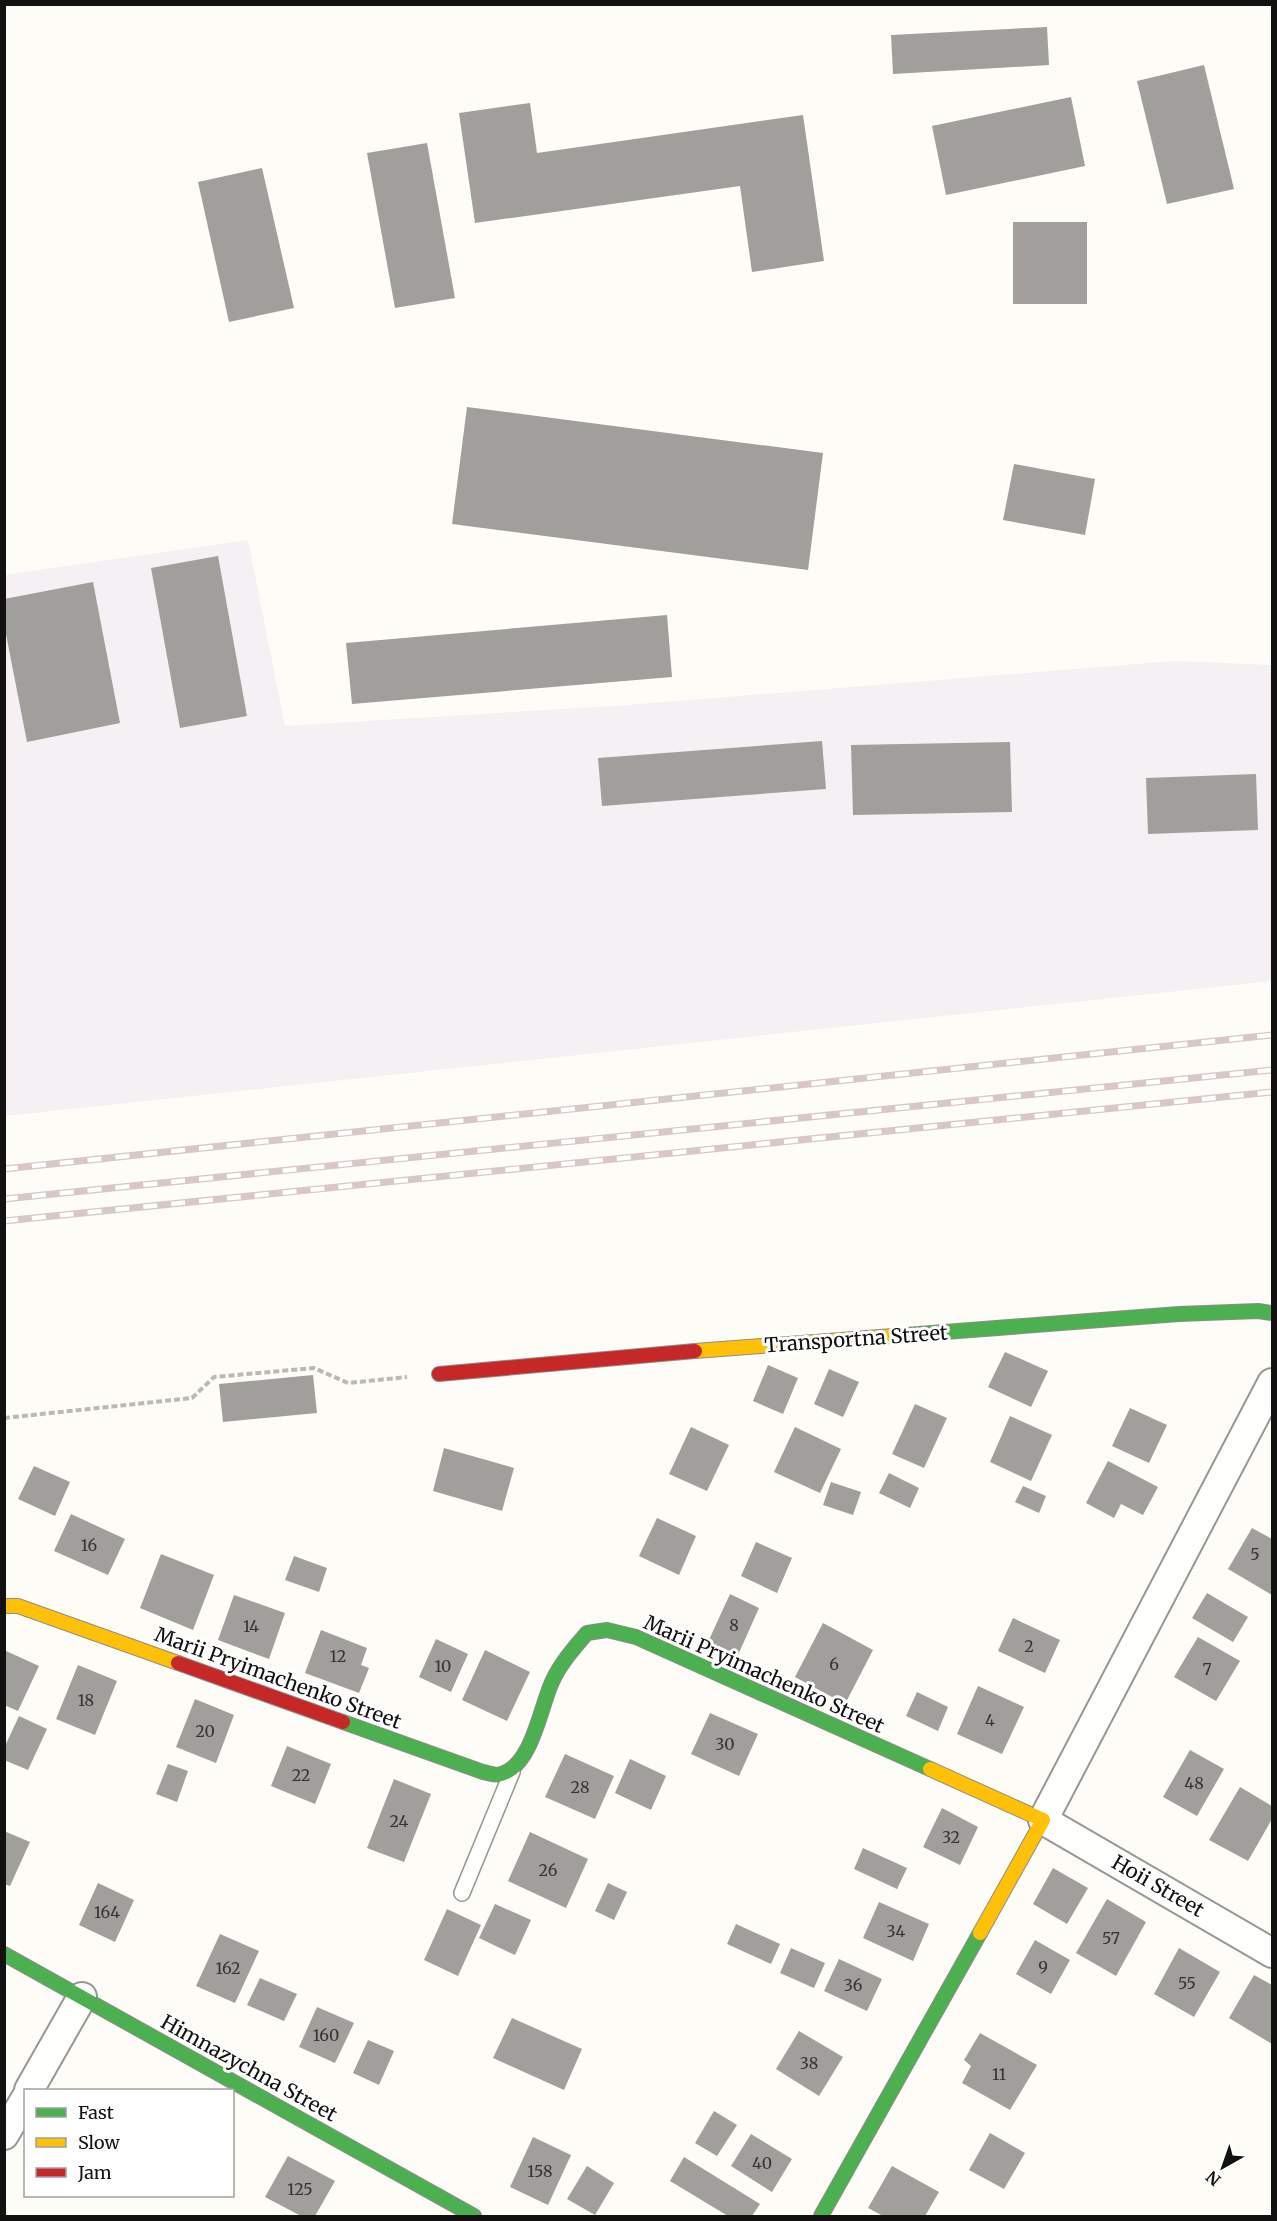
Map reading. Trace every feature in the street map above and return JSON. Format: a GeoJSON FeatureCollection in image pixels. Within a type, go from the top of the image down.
{"type":"FeatureCollection","features":[{"type":"Feature","properties":{"kind":"street","name":"Transportna Street"},"geometry":{"type":"LineString","coordinates":[[440,1374],[1179,1314],[1258,1311],[1272,1313]]}},
{"type":"Feature","properties":{"kind":"street"},"geometry":{"type":"LineString","coordinates":[[821,2217],[1043,1820],[1272,1383]]}},
{"type":"Feature","properties":{"kind":"street","name":"Marii Pryimachenko Street"},"geometry":{"type":"LineString","coordinates":[[4,1606],[18,1606],[483,1772],[501,1775],[514,1767],[525,1754],[552,1683],[565,1659],[587,1633],[608,1630],[636,1637],[1043,1820]]}},
{"type":"Feature","properties":{"kind":"street","name":"Hoii Street"},"geometry":{"type":"LineString","coordinates":[[1043,1820],[1272,1953]]}},
{"type":"Feature","properties":{"kind":"street","name":"Himnazychna Street"},"geometry":{"type":"LineString","coordinates":[[4,1954],[474,2217]]}},
{"type":"Feature","properties":{"kind":"street"},"geometry":{"type":"LineString","coordinates":[[30,2089],[82,1997]]}},
{"type":"Feature","properties":{"kind":"street"},"geometry":{"type":"LineString","coordinates":[[4,2135],[24,2100]]}},
{"type":"Feature","properties":{"kind":"lane"},"geometry":{"type":"LineString","coordinates":[[462,1893],[514,1767]]}},
{"type":"Feature","properties":{"kind":"path"},"geometry":{"type":"LineString","coordinates":[[4,1418],[192,1398],[214,1377],[314,1368],[348,1383],[440,1374]]}},
{"type":"Feature","properties":{"kind":"shaded area"},"geometry":{"type":"Polygon","coordinates":[[[248,540],[285,726],[627,705],[1174,661],[1272,665],[1272,981],[5,1116],[4,575],[248,540]]]}},
{"type":"Feature","properties":{"kind":"building"},"geometry":{"type":"Polygon","coordinates":[[[1047,27],[1049,65],[893,74],[891,35],[1047,27]]]}},
{"type":"Feature","properties":{"kind":"building"},"geometry":{"type":"Polygon","coordinates":[[[1204,65],[1234,189],[1167,204],[1137,81],[1204,65]]]}},
{"type":"Feature","properties":{"kind":"building"},"geometry":{"type":"Polygon","coordinates":[[[1071,97],[1085,166],[946,195],[932,126],[1071,97]]]}},
{"type":"Feature","properties":{"kind":"building"},"geometry":{"type":"Polygon","coordinates":[[[530,103],[537,153],[803,115],[824,261],[752,272],[740,186],[475,223],[459,113],[530,103]]]}},
{"type":"Feature","properties":{"kind":"building"},"geometry":{"type":"Polygon","coordinates":[[[427,143],[455,298],[395,308],[367,153],[427,143]]]}},
{"type":"Feature","properties":{"kind":"building"},"geometry":{"type":"Polygon","coordinates":[[[262,168],[294,308],[229,322],[198,182],[262,168]]]}},
{"type":"Feature","properties":{"kind":"building"},"geometry":{"type":"Polygon","coordinates":[[[1013,222],[1087,222],[1087,304],[1013,304],[1013,222]]]}},
{"type":"Feature","properties":{"kind":"building"},"geometry":{"type":"Polygon","coordinates":[[[467,407],[823,453],[808,570],[452,524],[467,407]]]}},
{"type":"Feature","properties":{"kind":"building"},"geometry":{"type":"Polygon","coordinates":[[[1014,464],[1095,479],[1085,535],[1003,520],[1014,464]]]}},
{"type":"Feature","properties":{"kind":"building"},"geometry":{"type":"Polygon","coordinates":[[[218,556],[247,716],[180,728],[151,568],[218,556]]]}},
{"type":"Feature","properties":{"kind":"building"},"geometry":{"type":"Polygon","coordinates":[[[93,582],[120,723],[27,742],[4,624],[4,599],[93,582]]]}},
{"type":"Feature","properties":{"kind":"building"},"geometry":{"type":"Polygon","coordinates":[[[667,615],[672,677],[352,704],[346,643],[667,615]]]}},
{"type":"Feature","properties":{"kind":"building"},"geometry":{"type":"Polygon","coordinates":[[[822,741],[826,789],[602,806],[598,758],[822,741]]]}},
{"type":"Feature","properties":{"kind":"building"},"geometry":{"type":"Polygon","coordinates":[[[1010,742],[1012,812],[853,815],[851,745],[1010,742]]]}},
{"type":"Feature","properties":{"kind":"building"},"geometry":{"type":"Polygon","coordinates":[[[1256,774],[1258,830],[1148,834],[1146,778],[1256,774]]]}},
{"type":"Feature","properties":{"kind":"building"},"geometry":{"type":"Polygon","coordinates":[[[1005,1352],[1048,1371],[1031,1407],[988,1387],[1005,1352]]]}},
{"type":"Feature","properties":{"kind":"building"},"geometry":{"type":"Polygon","coordinates":[[[768,1365],[798,1378],[783,1414],[753,1401],[768,1365]]]}},
{"type":"Feature","properties":{"kind":"building"},"geometry":{"type":"Polygon","coordinates":[[[829,1369],[859,1382],[843,1417],[814,1404],[829,1369]]]}},
{"type":"Feature","properties":{"kind":"building"},"geometry":{"type":"Polygon","coordinates":[[[313,1375],[317,1413],[223,1422],[219,1384],[313,1375]]]}},
{"type":"Feature","properties":{"kind":"building"},"geometry":{"type":"Polygon","coordinates":[[[915,1404],[947,1418],[924,1468],[892,1454],[915,1404]]]}},
{"type":"Feature","properties":{"kind":"building"},"geometry":{"type":"Polygon","coordinates":[[[1130,1408],[1167,1425],[1149,1463],[1112,1446],[1130,1408]]]}},
{"type":"Feature","properties":{"kind":"building"},"geometry":{"type":"Polygon","coordinates":[[[1010,1416],[1052,1435],[1031,1481],[990,1462],[1010,1416]]]}},
{"type":"Feature","properties":{"kind":"building"},"geometry":{"type":"Polygon","coordinates":[[[691,1427],[729,1445],[707,1491],[669,1474],[691,1427]]]}},
{"type":"Feature","properties":{"kind":"building"},"geometry":{"type":"Polygon","coordinates":[[[795,1427],[841,1449],[820,1493],[774,1472],[795,1427]]]}},
{"type":"Feature","properties":{"kind":"building"},"geometry":{"type":"Polygon","coordinates":[[[444,1448],[514,1468],[502,1511],[433,1491],[444,1448]]]}},
{"type":"Feature","properties":{"kind":"building"},"geometry":{"type":"Polygon","coordinates":[[[1108,1461],[1158,1487],[1143,1515],[1121,1504],[1114,1518],[1086,1503],[1108,1461]]]}},
{"type":"Feature","properties":{"kind":"building"},"geometry":{"type":"Polygon","coordinates":[[[34,1466],[70,1482],[55,1516],[18,1499],[34,1466]]]}},
{"type":"Feature","properties":{"kind":"building"},"geometry":{"type":"Polygon","coordinates":[[[889,1473],[919,1488],[910,1508],[879,1493],[889,1473]]]}},
{"type":"Feature","properties":{"kind":"building"},"geometry":{"type":"Polygon","coordinates":[[[831,1482],[861,1492],[853,1515],[823,1505],[831,1482]]]}},
{"type":"Feature","properties":{"kind":"building"},"geometry":{"type":"Polygon","coordinates":[[[1023,1486],[1046,1496],[1039,1513],[1015,1502],[1023,1486]]]}},
{"type":"Feature","properties":{"kind":"building"},"geometry":{"type":"Polygon","coordinates":[[[71,1514],[125,1539],[108,1575],[54,1551],[71,1514]]]}},
{"type":"Feature","properties":{"kind":"building"},"geometry":{"type":"Polygon","coordinates":[[[657,1518],[696,1536],[679,1575],[639,1556],[657,1518]]]}},
{"type":"Feature","properties":{"kind":"building"},"geometry":{"type":"Polygon","coordinates":[[[1252,1528],[1272,1539],[1272,1595],[1228,1569],[1252,1528]]]}},
{"type":"Feature","properties":{"kind":"building"},"geometry":{"type":"Polygon","coordinates":[[[756,1542],[792,1558],[777,1593],[741,1576],[756,1542]]]}},
{"type":"Feature","properties":{"kind":"building"},"geometry":{"type":"Polygon","coordinates":[[[161,1554],[214,1575],[193,1630],[140,1608],[161,1554]]]}},
{"type":"Feature","properties":{"kind":"building"},"geometry":{"type":"Polygon","coordinates":[[[294,1556],[327,1568],[319,1592],[285,1580],[294,1556]]]}},
{"type":"Feature","properties":{"kind":"building"},"geometry":{"type":"Polygon","coordinates":[[[1207,1593],[1248,1617],[1233,1642],[1192,1618],[1207,1593]]]}},
{"type":"Feature","properties":{"kind":"building"},"geometry":{"type":"Polygon","coordinates":[[[730,1594],[759,1608],[738,1655],[708,1642],[730,1594]]]}},
{"type":"Feature","properties":{"kind":"building"},"geometry":{"type":"Polygon","coordinates":[[[234,1595],[285,1613],[269,1659],[218,1640],[234,1595]]]}},
{"type":"Feature","properties":{"kind":"building"},"geometry":{"type":"Polygon","coordinates":[[[1013,1618],[1060,1640],[1045,1673],[998,1651],[1013,1618]]]}},
{"type":"Feature","properties":{"kind":"building"},"geometry":{"type":"Polygon","coordinates":[[[823,1623],[873,1650],[845,1704],[795,1677],[823,1623]]]}},
{"type":"Feature","properties":{"kind":"building"},"geometry":{"type":"Polygon","coordinates":[[[321,1630],[367,1648],[361,1665],[369,1668],[359,1693],[305,1673],[321,1630]]]}},
{"type":"Feature","properties":{"kind":"building"},"geometry":{"type":"Polygon","coordinates":[[[1198,1637],[1240,1661],[1216,1701],[1174,1677],[1198,1637]]]}},
{"type":"Feature","properties":{"kind":"building"},"geometry":{"type":"Polygon","coordinates":[[[436,1639],[468,1654],[451,1692],[419,1677],[436,1639]]]}},
{"type":"Feature","properties":{"kind":"building"},"geometry":{"type":"Polygon","coordinates":[[[4,1650],[39,1666],[18,1711],[4,1705],[4,1650]]]}},
{"type":"Feature","properties":{"kind":"building"},"geometry":{"type":"Polygon","coordinates":[[[485,1650],[530,1672],[507,1721],[462,1700],[485,1650]]]}},
{"type":"Feature","properties":{"kind":"building"},"geometry":{"type":"Polygon","coordinates":[[[78,1665],[117,1681],[95,1735],[56,1719],[78,1665]]]}},
{"type":"Feature","properties":{"kind":"building"},"geometry":{"type":"Polygon","coordinates":[[[978,1686],[1024,1707],[1002,1754],[957,1734],[978,1686]]]}},
{"type":"Feature","properties":{"kind":"building"},"geometry":{"type":"Polygon","coordinates":[[[917,1692],[948,1707],[938,1731],[906,1716],[917,1692]]]}},
{"type":"Feature","properties":{"kind":"building"},"geometry":{"type":"Polygon","coordinates":[[[195,1699],[234,1715],[216,1763],[176,1747],[195,1699]]]}},
{"type":"Feature","properties":{"kind":"building"},"geometry":{"type":"Polygon","coordinates":[[[710,1713],[758,1734],[739,1776],[691,1754],[710,1713]]]}},
{"type":"Feature","properties":{"kind":"building"},"geometry":{"type":"Polygon","coordinates":[[[19,1716],[47,1729],[28,1770],[4,1760],[4,1748],[19,1716]]]}},
{"type":"Feature","properties":{"kind":"building"},"geometry":{"type":"Polygon","coordinates":[[[287,1746],[331,1764],[315,1804],[271,1786],[287,1746]]]}},
{"type":"Feature","properties":{"kind":"building"},"geometry":{"type":"Polygon","coordinates":[[[1190,1750],[1224,1769],[1197,1816],[1163,1797],[1190,1750]]]}},
{"type":"Feature","properties":{"kind":"building"},"geometry":{"type":"Polygon","coordinates":[[[565,1754],[614,1776],[595,1819],[545,1797],[565,1754]]]}},
{"type":"Feature","properties":{"kind":"building"},"geometry":{"type":"Polygon","coordinates":[[[630,1759],[666,1776],[651,1810],[615,1793],[630,1759]]]}},
{"type":"Feature","properties":{"kind":"building"},"geometry":{"type":"Polygon","coordinates":[[[168,1764],[188,1771],[177,1802],[156,1794],[168,1764]]]}},
{"type":"Feature","properties":{"kind":"building"},"geometry":{"type":"Polygon","coordinates":[[[394,1779],[431,1794],[404,1862],[367,1848],[394,1779]]]}},
{"type":"Feature","properties":{"kind":"building"},"geometry":{"type":"Polygon","coordinates":[[[1240,1787],[1272,1806],[1272,1819],[1248,1861],[1209,1840],[1240,1787]]]}},
{"type":"Feature","properties":{"kind":"building"},"geometry":{"type":"Polygon","coordinates":[[[942,1808],[978,1827],[960,1865],[923,1847],[942,1808]]]}},
{"type":"Feature","properties":{"kind":"building"},"geometry":{"type":"Polygon","coordinates":[[[4,1831],[30,1842],[10,1886],[4,1884],[4,1831]]]}},
{"type":"Feature","properties":{"kind":"building"},"geometry":{"type":"Polygon","coordinates":[[[530,1832],[588,1859],[566,1908],[508,1881],[530,1832]]]}},
{"type":"Feature","properties":{"kind":"building"},"geometry":{"type":"Polygon","coordinates":[[[863,1848],[907,1868],[897,1889],[854,1869],[863,1848]]]}},
{"type":"Feature","properties":{"kind":"building"},"geometry":{"type":"Polygon","coordinates":[[[1053,1868],[1088,1888],[1067,1924],[1033,1904],[1053,1868]]]}},
{"type":"Feature","properties":{"kind":"building"},"geometry":{"type":"Polygon","coordinates":[[[98,1883],[134,1900],[115,1942],[79,1925],[98,1883]]]}},
{"type":"Feature","properties":{"kind":"building"},"geometry":{"type":"Polygon","coordinates":[[[608,1883],[627,1892],[614,1920],[595,1911],[608,1883]]]}},
{"type":"Feature","properties":{"kind":"building"},"geometry":{"type":"Polygon","coordinates":[[[1107,1899],[1146,1922],[1116,1976],[1076,1953],[1107,1899]]]}},
{"type":"Feature","properties":{"kind":"building"},"geometry":{"type":"Polygon","coordinates":[[[879,1902],[929,1924],[913,1961],[863,1938],[879,1902]]]}},
{"type":"Feature","properties":{"kind":"building"},"geometry":{"type":"Polygon","coordinates":[[[495,1904],[531,1920],[515,1955],[479,1938],[495,1904]]]}},
{"type":"Feature","properties":{"kind":"building"},"geometry":{"type":"Polygon","coordinates":[[[447,1909],[481,1925],[458,1976],[424,1960],[447,1909]]]}},
{"type":"Feature","properties":{"kind":"building"},"geometry":{"type":"Polygon","coordinates":[[[736,1924],[780,1944],[771,1964],[727,1944],[736,1924]]]}},
{"type":"Feature","properties":{"kind":"building"},"geometry":{"type":"Polygon","coordinates":[[[220,1934],[259,1951],[235,2003],[196,1986],[220,1934]]]}},
{"type":"Feature","properties":{"kind":"building"},"geometry":{"type":"Polygon","coordinates":[[[1035,1940],[1070,1960],[1051,1994],[1016,1974],[1035,1940]]]}},
{"type":"Feature","properties":{"kind":"building"},"geometry":{"type":"Polygon","coordinates":[[[791,1948],[825,1963],[814,1988],[780,1973],[791,1948]]]}},
{"type":"Feature","properties":{"kind":"building"},"geometry":{"type":"Polygon","coordinates":[[[1179,1948],[1220,1972],[1194,2017],[1154,1994],[1179,1948]]]}},
{"type":"Feature","properties":{"kind":"building"},"geometry":{"type":"Polygon","coordinates":[[[839,1959],[882,1979],[867,2011],[824,1991],[839,1959]]]}},
{"type":"Feature","properties":{"kind":"building"},"geometry":{"type":"Polygon","coordinates":[[[1254,1975],[1272,1985],[1272,2044],[1229,2018],[1254,1975]]]}},
{"type":"Feature","properties":{"kind":"building"},"geometry":{"type":"Polygon","coordinates":[[[260,1978],[297,1994],[284,2021],[247,2005],[260,1978]]]}},
{"type":"Feature","properties":{"kind":"building"},"geometry":{"type":"Polygon","coordinates":[[[317,2007],[354,2023],[335,2063],[299,2047],[317,2007]]]}},
{"type":"Feature","properties":{"kind":"building"},"geometry":{"type":"Polygon","coordinates":[[[512,2018],[582,2049],[564,2090],[493,2058],[512,2018]]]}},
{"type":"Feature","properties":{"kind":"building"},"geometry":{"type":"Polygon","coordinates":[[[799,2031],[843,2057],[819,2096],[776,2069],[799,2031]]]}},
{"type":"Feature","properties":{"kind":"building"},"geometry":{"type":"Polygon","coordinates":[[[980,2033],[1037,2065],[1010,2110],[962,2083],[971,2066],[964,2060],[980,2033]]]}},
{"type":"Feature","properties":{"kind":"building"},"geometry":{"type":"Polygon","coordinates":[[[368,2040],[394,2051],[379,2085],[353,2073],[368,2040]]]}},
{"type":"Feature","properties":{"kind":"building"},"geometry":{"type":"Polygon","coordinates":[[[714,2111],[737,2125],[717,2156],[695,2143],[714,2111]]]}},
{"type":"Feature","properties":{"kind":"building"},"geometry":{"type":"Polygon","coordinates":[[[990,2133],[1025,2153],[1004,2189],[969,2170],[990,2133]]]}},
{"type":"Feature","properties":{"kind":"building"},"geometry":{"type":"Polygon","coordinates":[[[751,2134],[792,2159],[772,2192],[731,2166],[751,2134]]]}},
{"type":"Feature","properties":{"kind":"building"},"geometry":{"type":"Polygon","coordinates":[[[533,2137],[571,2155],[548,2205],[510,2187],[533,2137]]]}},
{"type":"Feature","properties":{"kind":"building"},"geometry":{"type":"Polygon","coordinates":[[[288,2156],[335,2181],[315,2216],[301,2216],[265,2197],[288,2156]]]}},
{"type":"Feature","properties":{"kind":"building"},"geometry":{"type":"Polygon","coordinates":[[[684,2157],[760,2204],[752,2216],[728,2216],[670,2181],[684,2157]]]}},
{"type":"Feature","properties":{"kind":"building"},"geometry":{"type":"Polygon","coordinates":[[[587,2166],[614,2183],[595,2215],[567,2199],[587,2166]]]}},
{"type":"Feature","properties":{"kind":"building"},"geometry":{"type":"Polygon","coordinates":[[[892,2166],[939,2192],[925,2216],[883,2216],[868,2208],[892,2166]]]}},
{"type":"Feature","properties":{"kind":"railway"},"geometry":{"type":"LineString","coordinates":[[4,1169],[1272,1035]]}},
{"type":"Feature","properties":{"kind":"railway"},"geometry":{"type":"LineString","coordinates":[[4,1199],[1272,1070]]}},
{"type":"Feature","properties":{"kind":"railway"},"geometry":{"type":"LineString","coordinates":[[4,1221],[1272,1092]]}},
{"type":"Feature","properties":{"kind":"traffic: fast"},"geometry":{"type":"LineString","coordinates":[[893,1336],[1179,1314],[1258,1311],[1272,1313]]}},
{"type":"Feature","properties":{"kind":"traffic: fast"},"geometry":{"type":"LineString","coordinates":[[343,1722],[483,1772],[501,1774],[512,1769],[528,1748],[552,1682],[568,1656],[587,1633],[607,1630],[636,1637],[930,1769]]}},
{"type":"Feature","properties":{"kind":"traffic: fast"},"geometry":{"type":"LineString","coordinates":[[821,2216],[980,1933]]}},
{"type":"Feature","properties":{"kind":"traffic: fast"},"geometry":{"type":"LineString","coordinates":[[4,1954],[474,2216]]}},
{"type":"Feature","properties":{"kind":"traffic: slow"},"geometry":{"type":"LineString","coordinates":[[695,1351],[893,1336]]}},
{"type":"Feature","properties":{"kind":"traffic: slow"},"geometry":{"type":"LineString","coordinates":[[4,1606],[18,1606],[178,1663]]}},
{"type":"Feature","properties":{"kind":"traffic: slow"},"geometry":{"type":"LineString","coordinates":[[930,1769],[1043,1820],[980,1933]]}},
{"type":"Feature","properties":{"kind":"traffic: jam"},"geometry":{"type":"LineString","coordinates":[[439,1374],[695,1351]]}},
{"type":"Feature","properties":{"kind":"traffic: jam"},"geometry":{"type":"LineString","coordinates":[[178,1663],[343,1722]]}}]}
